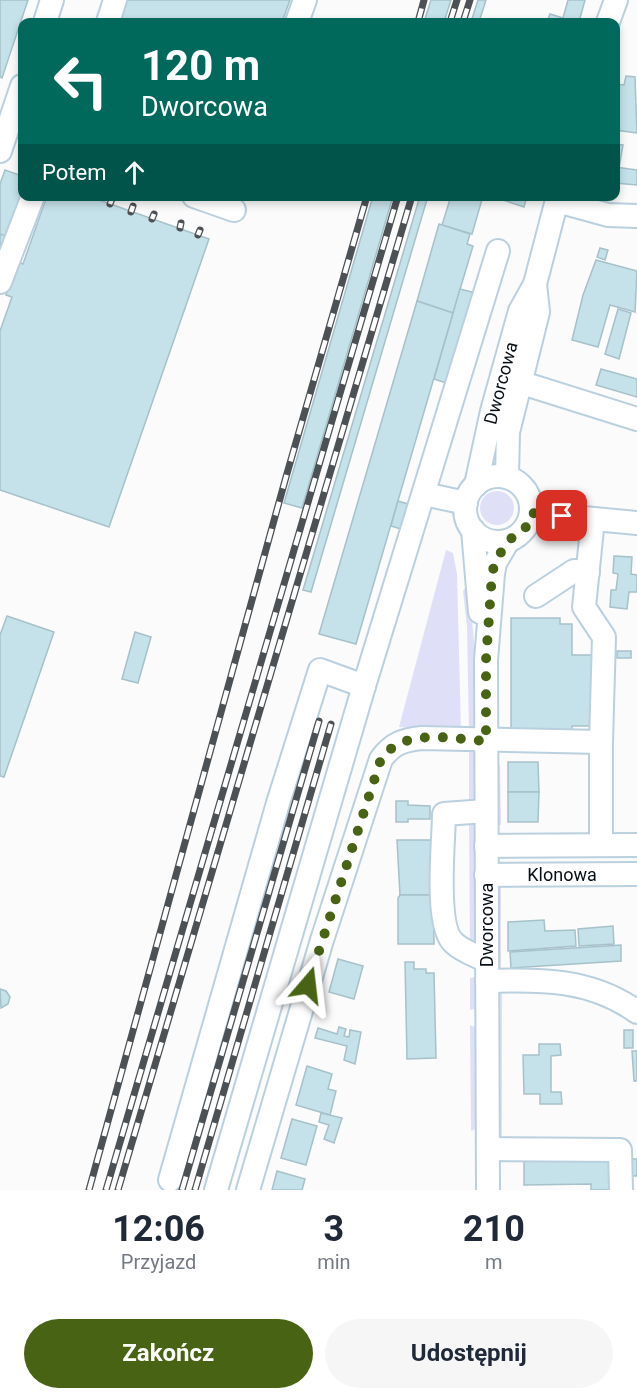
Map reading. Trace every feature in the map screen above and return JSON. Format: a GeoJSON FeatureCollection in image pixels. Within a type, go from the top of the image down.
{"type":"FeatureCollection","features":[{"type":"Feature","properties":{"kind":"street"},"geometry":{"type":"LineString","coordinates":[[46,18],[52,0]]}},
{"type":"Feature","properties":{"kind":"street"},"geometry":{"type":"LineString","coordinates":[[109,18],[115,0]]}},
{"type":"Feature","properties":{"kind":"street"},"geometry":{"type":"LineString","coordinates":[[298,18],[305,0]]}},
{"type":"Feature","properties":{"kind":"street"},"geometry":{"type":"LineString","coordinates":[[609,18],[616,0]]}},
{"type":"Feature","properties":{"kind":"street"},"geometry":{"type":"LineString","coordinates":[[7,138],[18,100]]}},
{"type":"Feature","properties":{"kind":"street"},"geometry":{"type":"LineString","coordinates":[[0,282],[31,201]]}},
{"type":"Feature","properties":{"kind":"street"},"geometry":{"type":"LineString","coordinates":[[208,201],[234,210]]}},
{"type":"Feature","properties":{"kind":"street","name":"Dworcowa"},"geometry":{"type":"LineString","coordinates":[[471,494],[520,311],[536,284],[557,201]]}},
{"type":"Feature","properties":{"kind":"street"},"geometry":{"type":"LineString","coordinates":[[565,201],[608,214],[637,216]]}},
{"type":"Feature","properties":{"kind":"street"},"geometry":{"type":"LineString","coordinates":[[216,1190],[364,686],[498,251]]}},
{"type":"Feature","properties":{"kind":"street","name":"Dworcowa"},"geometry":{"type":"LineString","coordinates":[[507,477],[508,432],[538,312],[536,284]]}},
{"type":"Feature","properties":{"kind":"street"},"geometry":{"type":"LineString","coordinates":[[519,382],[637,419]]}},
{"type":"Feature","properties":{"kind":"street"},"geometry":{"type":"LineString","coordinates":[[507,477],[525,491],[531,513],[526,527],[508,541],[489,541],[473,530],[465,513],[471,494],[485,479],[507,477]]}},
{"type":"Feature","properties":{"kind":"street"},"geometry":{"type":"LineString","coordinates":[[424,494],[471,494]]}},
{"type":"Feature","properties":{"kind":"street"},"geometry":{"type":"LineString","coordinates":[[531,513],[637,523]]}},
{"type":"Feature","properties":{"kind":"street"},"geometry":{"type":"LineString","coordinates":[[593,519],[584,607],[604,637],[601,845]]}},
{"type":"Feature","properties":{"kind":"street","name":"Dworcowa"},"geometry":{"type":"LineString","coordinates":[[473,530],[475,573],[486,660]]}},
{"type":"Feature","properties":{"kind":"street","name":"Dworcowa"},"geometry":{"type":"LineString","coordinates":[[488,1190],[486,660],[492,574],[495,562],[508,541]]}},
{"type":"Feature","properties":{"kind":"street"},"geometry":{"type":"LineString","coordinates":[[536,596],[574,571],[588,572]]}},
{"type":"Feature","properties":{"kind":"street"},"geometry":{"type":"LineString","coordinates":[[170,1180],[278,803],[320,670],[364,686]]}},
{"type":"Feature","properties":{"kind":"street"},"geometry":{"type":"LineString","coordinates":[[248,1190],[322,940],[381,759],[389,747],[403,740],[422,738],[601,742]]}},
{"type":"Feature","properties":{"kind":"street"},"geometry":{"type":"LineString","coordinates":[[486,811],[444,814],[441,866],[448,936],[454,944],[487,971],[537,980],[578,984],[596,990],[637,1012]]}},
{"type":"Feature","properties":{"kind":"street","name":"Klonowa"},"geometry":{"type":"LineString","coordinates":[[486,846],[637,845]]}},
{"type":"Feature","properties":{"kind":"street","name":"Klonowa"},"geometry":{"type":"LineString","coordinates":[[486,875],[637,874]]}},
{"type":"Feature","properties":{"kind":"street"},"geometry":{"type":"LineString","coordinates":[[488,1149],[620,1150],[621,1190]]}},
{"type":"Feature","properties":{"kind":"shaded area"},"geometry":{"type":"Polygon","coordinates":[[[497,491],[509,496],[514,508],[509,520],[497,525],[485,520],[480,508],[485,496],[497,491]]]}},
{"type":"Feature","properties":{"kind":"shaded area"},"geometry":{"type":"Polygon","coordinates":[[[446,550],[453,553],[457,574],[461,731],[399,727],[446,550]]]}},
{"type":"Feature","properties":{"kind":"shaded area"},"geometry":{"type":"Polygon","coordinates":[[[467,585],[474,639],[476,693],[476,729],[469,732],[467,627],[463,591],[467,585]]]}},
{"type":"Feature","properties":{"kind":"shaded area"},"geometry":{"type":"Polygon","coordinates":[[[469,747],[476,750],[477,804],[469,806],[469,747]]]}},
{"type":"Feature","properties":{"kind":"shaded area"},"geometry":{"type":"Polygon","coordinates":[[[500,765],[501,825],[497,825],[497,766],[500,765]]]}},
{"type":"Feature","properties":{"kind":"shaded area"},"geometry":{"type":"Polygon","coordinates":[[[469,821],[477,821],[477,944],[470,947],[469,821]]]}},
{"type":"Feature","properties":{"kind":"shaded area"},"geometry":{"type":"Polygon","coordinates":[[[501,883],[501,978],[498,976],[497,888],[501,883]]]}},
{"type":"Feature","properties":{"kind":"shaded area"},"geometry":{"type":"Polygon","coordinates":[[[474,977],[477,980],[477,1008],[470,1010],[470,978],[474,977]]]}},
{"type":"Feature","properties":{"kind":"shaded area"},"geometry":{"type":"Polygon","coordinates":[[[502,985],[502,1146],[498,1143],[498,986],[502,985]]]}},
{"type":"Feature","properties":{"kind":"shaded area"},"geometry":{"type":"Polygon","coordinates":[[[470,1025],[477,1028],[478,1128],[471,1131],[470,1025]]]}},
{"type":"Feature","properties":{"kind":"building"},"geometry":{"type":"Polygon","coordinates":[[[0,0],[28,0],[22,18],[18,18],[18,30],[2,78],[0,77],[0,0]]]}},
{"type":"Feature","properties":{"kind":"building"},"geometry":{"type":"Polygon","coordinates":[[[124,0],[290,0],[283,18],[118,18],[124,0]]]}},
{"type":"Feature","properties":{"kind":"building"},"geometry":{"type":"Polygon","coordinates":[[[431,0],[451,0],[445,18],[425,18],[431,0]]]}},
{"type":"Feature","properties":{"kind":"building"},"geometry":{"type":"Polygon","coordinates":[[[478,0],[486,0],[480,18],[472,18],[478,0]]]}},
{"type":"Feature","properties":{"kind":"building"},"geometry":{"type":"Polygon","coordinates":[[[568,0],[585,0],[580,18],[563,18],[568,0]]]}},
{"type":"Feature","properties":{"kind":"building"},"geometry":{"type":"Polygon","coordinates":[[[550,14],[563,18],[548,18],[550,14]]]}},
{"type":"Feature","properties":{"kind":"building"},"geometry":{"type":"Polygon","coordinates":[[[626,76],[635,77],[637,133],[620,131],[620,85],[624,85],[626,76]]]}},
{"type":"Feature","properties":{"kind":"building"},"geometry":{"type":"Polygon","coordinates":[[[620,145],[623,145],[620,162],[620,145]]]}},
{"type":"Feature","properties":{"kind":"building"},"geometry":{"type":"Polygon","coordinates":[[[620,168],[637,170],[637,185],[620,183],[620,168]]]}},
{"type":"Feature","properties":{"kind":"building"},"geometry":{"type":"Polygon","coordinates":[[[5,170],[18,175],[18,201],[20,201],[0,264],[0,184],[5,170]]]}},
{"type":"Feature","properties":{"kind":"building"},"geometry":{"type":"Polygon","coordinates":[[[45,201],[102,201],[209,239],[109,527],[0,490],[0,331],[12,297],[6,295],[18,262],[23,264],[45,201]]]}},
{"type":"Feature","properties":{"kind":"building"},"geometry":{"type":"Polygon","coordinates":[[[372,201],[392,201],[302,508],[284,503],[372,201]]]}},
{"type":"Feature","properties":{"kind":"building"},"geometry":{"type":"Polygon","coordinates":[[[419,201],[427,201],[311,592],[303,590],[419,201]]]}},
{"type":"Feature","properties":{"kind":"building"},"geometry":{"type":"Polygon","coordinates":[[[449,201],[482,201],[472,234],[442,225],[449,201]]]}},
{"type":"Feature","properties":{"kind":"building"},"geometry":{"type":"Polygon","coordinates":[[[506,201],[526,201],[524,207],[506,201]]]}},
{"type":"Feature","properties":{"kind":"building"},"geometry":{"type":"Polygon","coordinates":[[[439,224],[470,234],[467,244],[473,246],[453,313],[417,301],[439,224]]]}},
{"type":"Feature","properties":{"kind":"building"},"geometry":{"type":"Polygon","coordinates":[[[0,234],[9,237],[0,265],[0,234]]]}},
{"type":"Feature","properties":{"kind":"building"},"geometry":{"type":"Polygon","coordinates":[[[600,248],[608,250],[605,260],[597,257],[600,248]]]}},
{"type":"Feature","properties":{"kind":"building"},"geometry":{"type":"Polygon","coordinates":[[[596,260],[637,271],[635,312],[610,305],[598,347],[572,340],[583,295],[596,260]]]}},
{"type":"Feature","properties":{"kind":"building"},"geometry":{"type":"Polygon","coordinates":[[[460,289],[476,293],[449,384],[434,379],[460,289]]]}},
{"type":"Feature","properties":{"kind":"building"},"geometry":{"type":"Polygon","coordinates":[[[417,301],[453,313],[356,644],[319,634],[417,301]]]}},
{"type":"Feature","properties":{"kind":"building"},"geometry":{"type":"Polygon","coordinates":[[[618,309],[631,313],[619,359],[605,354],[618,309]]]}},
{"type":"Feature","properties":{"kind":"building"},"geometry":{"type":"Polygon","coordinates":[[[601,369],[637,379],[637,397],[596,385],[601,369]]]}},
{"type":"Feature","properties":{"kind":"building"},"geometry":{"type":"Polygon","coordinates":[[[398,501],[408,504],[401,529],[391,526],[398,501]]]}},
{"type":"Feature","properties":{"kind":"building"},"geometry":{"type":"Polygon","coordinates":[[[614,556],[632,557],[631,574],[637,575],[637,592],[629,592],[627,609],[610,607],[611,590],[616,590],[618,574],[613,573],[614,556]]]}},
{"type":"Feature","properties":{"kind":"building"},"geometry":{"type":"Polygon","coordinates":[[[7,616],[54,632],[4,777],[0,776],[0,635],[7,616]]]}},
{"type":"Feature","properties":{"kind":"building"},"geometry":{"type":"Polygon","coordinates":[[[511,618],[560,618],[560,624],[572,624],[572,655],[594,655],[594,726],[572,726],[572,733],[511,734],[511,618]]]}},
{"type":"Feature","properties":{"kind":"building"},"geometry":{"type":"Polygon","coordinates":[[[135,632],[151,637],[138,683],[122,679],[135,632]]]}},
{"type":"Feature","properties":{"kind":"building"},"geometry":{"type":"Polygon","coordinates":[[[617,651],[631,651],[631,658],[617,658],[617,651]]]}},
{"type":"Feature","properties":{"kind":"building"},"geometry":{"type":"Polygon","coordinates":[[[508,762],[538,762],[539,792],[508,792],[508,762]]]}},
{"type":"Feature","properties":{"kind":"building"},"geometry":{"type":"Polygon","coordinates":[[[508,792],[539,792],[538,822],[508,822],[508,792]]]}},
{"type":"Feature","properties":{"kind":"building"},"geometry":{"type":"Polygon","coordinates":[[[396,801],[408,801],[408,805],[430,806],[430,819],[408,819],[408,822],[396,822],[396,801]]]}},
{"type":"Feature","properties":{"kind":"building"},"geometry":{"type":"Polygon","coordinates":[[[397,840],[431,840],[430,882],[433,882],[433,895],[400,895],[397,840]]]}},
{"type":"Feature","properties":{"kind":"building"},"geometry":{"type":"Polygon","coordinates":[[[400,895],[433,895],[434,944],[398,944],[398,898],[400,895]]]}},
{"type":"Feature","properties":{"kind":"building"},"geometry":{"type":"Polygon","coordinates":[[[544,920],[545,931],[575,930],[576,946],[508,951],[508,922],[544,920]]]}},
{"type":"Feature","properties":{"kind":"building"},"geometry":{"type":"Polygon","coordinates":[[[613,926],[614,944],[579,946],[578,929],[613,926]]]}},
{"type":"Feature","properties":{"kind":"building"},"geometry":{"type":"Polygon","coordinates":[[[621,945],[621,961],[511,968],[510,952],[621,945]]]}},
{"type":"Feature","properties":{"kind":"building"},"geometry":{"type":"Polygon","coordinates":[[[338,959],[363,966],[354,999],[329,992],[338,959]]]}},
{"type":"Feature","properties":{"kind":"building"},"geometry":{"type":"Polygon","coordinates":[[[405,962],[414,962],[414,969],[426,969],[426,973],[434,973],[436,1058],[407,1059],[405,962]]]}},
{"type":"Feature","properties":{"kind":"building"},"geometry":{"type":"Polygon","coordinates":[[[0,989],[6,991],[10,997],[8,1004],[1,1008],[0,989]]]}},
{"type":"Feature","properties":{"kind":"building"},"geometry":{"type":"Polygon","coordinates":[[[339,1027],[346,1029],[344,1036],[349,1037],[350,1030],[361,1032],[355,1064],[344,1060],[347,1046],[315,1038],[318,1028],[337,1034],[339,1027]]]}},
{"type":"Feature","properties":{"kind":"building"},"geometry":{"type":"Polygon","coordinates":[[[624,1030],[633,1030],[633,1048],[624,1048],[624,1030]]]}},
{"type":"Feature","properties":{"kind":"building"},"geometry":{"type":"Polygon","coordinates":[[[539,1044],[560,1044],[561,1055],[551,1056],[551,1092],[561,1092],[562,1104],[540,1104],[540,1094],[524,1094],[523,1055],[539,1055],[539,1044]]]}},
{"type":"Feature","properties":{"kind":"building"},"geometry":{"type":"Polygon","coordinates":[[[632,1051],[637,1051],[637,1081],[634,1081],[632,1051]]]}},
{"type":"Feature","properties":{"kind":"building"},"geometry":{"type":"Polygon","coordinates":[[[307,1066],[332,1074],[328,1089],[336,1091],[330,1115],[296,1105],[307,1066]]]}},
{"type":"Feature","properties":{"kind":"building"},"geometry":{"type":"Polygon","coordinates":[[[321,1113],[342,1118],[334,1143],[324,1139],[329,1125],[319,1122],[321,1113]]]}},
{"type":"Feature","properties":{"kind":"building"},"geometry":{"type":"Polygon","coordinates":[[[292,1119],[317,1126],[306,1165],[281,1158],[292,1119]]]}},
{"type":"Feature","properties":{"kind":"building"},"geometry":{"type":"Polygon","coordinates":[[[524,1159],[611,1159],[617,1190],[591,1190],[591,1184],[524,1185],[524,1159]]]}},
{"type":"Feature","properties":{"kind":"building"},"geometry":{"type":"Polygon","coordinates":[[[631,1159],[637,1159],[637,1176],[631,1176],[631,1159]]]}},
{"type":"Feature","properties":{"kind":"building"},"geometry":{"type":"Polygon","coordinates":[[[277,1171],[305,1179],[302,1190],[272,1190],[277,1171]]]}},
{"type":"Feature","properties":{"kind":"railway"},"geometry":{"type":"LineString","coordinates":[[419,18],[424,0]]}},
{"type":"Feature","properties":{"kind":"railway"},"geometry":{"type":"LineString","coordinates":[[451,18],[457,0]]}},
{"type":"Feature","properties":{"kind":"railway"},"geometry":{"type":"LineString","coordinates":[[464,18],[470,0]]}},
{"type":"Feature","properties":{"kind":"railway"},"geometry":{"type":"LineString","coordinates":[[89,1190],[286,477],[366,201]]}},
{"type":"Feature","properties":{"kind":"railway"},"geometry":{"type":"LineString","coordinates":[[106,1190],[397,201]]}},
{"type":"Feature","properties":{"kind":"railway"},"geometry":{"type":"LineString","coordinates":[[118,1190],[411,201]]}},
{"type":"Feature","properties":{"kind":"railway"},"geometry":{"type":"LineString","coordinates":[[131,212],[133,206]]}},
{"type":"Feature","properties":{"kind":"railway"},"geometry":{"type":"LineString","coordinates":[[152,219],[154,214]]}},
{"type":"Feature","properties":{"kind":"railway"},"geometry":{"type":"LineString","coordinates":[[180,228],[181,223]]}},
{"type":"Feature","properties":{"kind":"railway"},"geometry":{"type":"LineString","coordinates":[[198,235],[200,230]]}},
{"type":"Feature","properties":{"kind":"railway"},"geometry":{"type":"LineString","coordinates":[[182,1190],[319,721]]}},
{"type":"Feature","properties":{"kind":"railway"},"geometry":{"type":"LineString","coordinates":[[195,1190],[331,724]]}},
{"type":"Feature","properties":{"kind":"route"},"geometry":{"type":"LineString","coordinates":[[308,985],[381,759],[389,747],[403,740],[422,738],[486,741],[486,660],[492,574],[495,562],[508,541],[526,527],[531,513],[562,516]]}}]}
